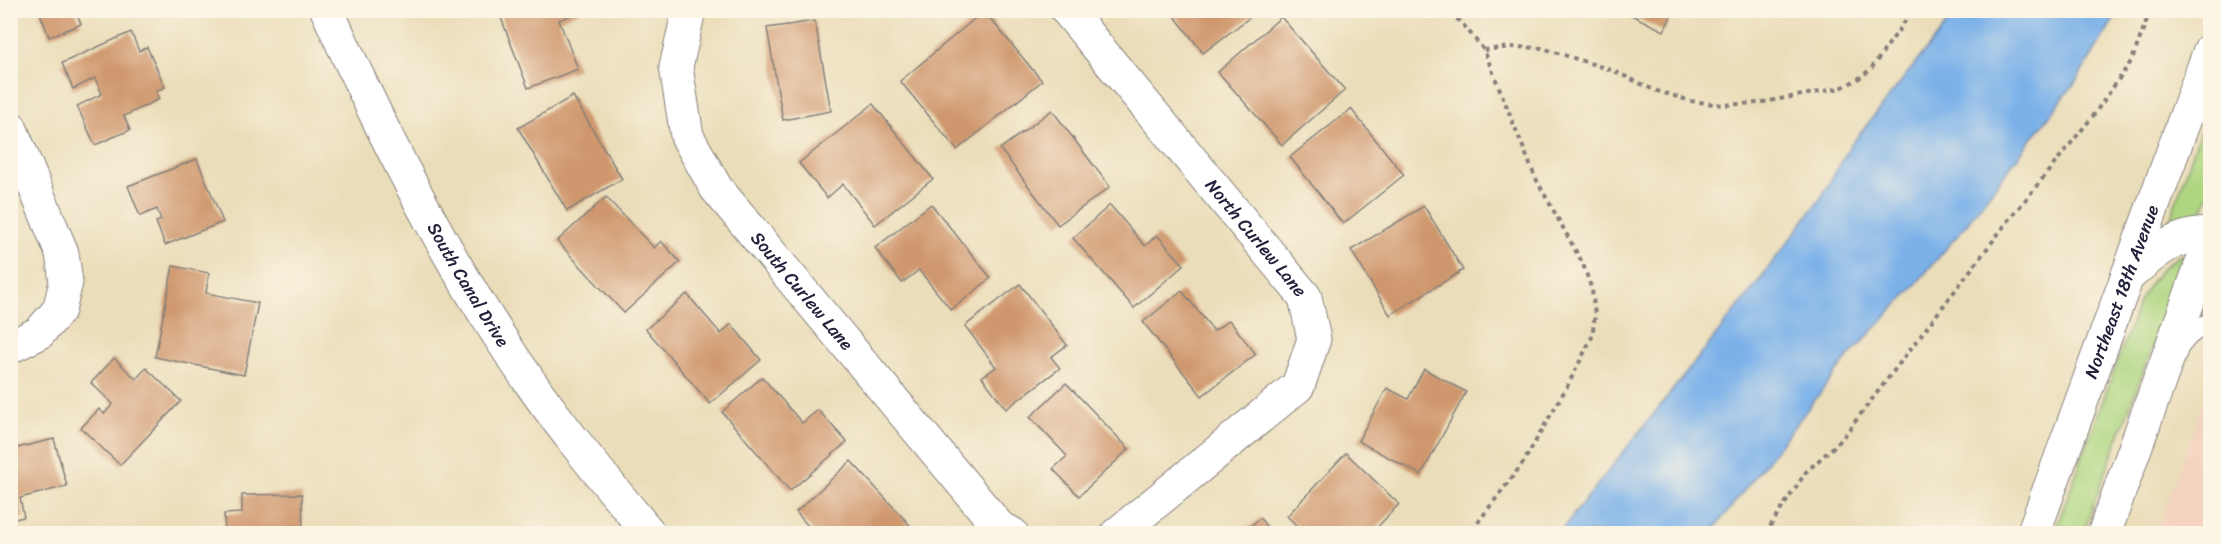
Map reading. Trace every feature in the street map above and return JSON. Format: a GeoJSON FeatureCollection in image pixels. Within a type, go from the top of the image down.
{"type":"FeatureCollection","features":[{"type":"Feature","properties":{"kind":"street","name":"South Canal Drive"},"geometry":{"type":"LineString","coordinates":[[327,10],[426,216],[500,339],[562,427],[650,534]]}},
{"type":"Feature","properties":{"kind":"street","name":"South Curlew Lane"},"geometry":{"type":"LineString","coordinates":[[689,10],[676,67],[687,136],[716,188],[999,526],[1012,534]]}},
{"type":"Feature","properties":{"kind":"street","name":"North Curlew Lane"},"geometry":{"type":"LineString","coordinates":[[1067,10],[1305,297],[1314,339],[1298,386],[1117,534]]}},
{"type":"Feature","properties":{"kind":"street","name":"Northeast 18th Avenue"},"geometry":{"type":"LineString","coordinates":[[2033,534],[2211,50]]}},
{"type":"Feature","properties":{"kind":"street"},"geometry":{"type":"LineString","coordinates":[[10,127],[62,252],[66,282],[59,310],[39,333],[10,347]]}},
{"type":"Feature","properties":{"kind":"street"},"geometry":{"type":"LineString","coordinates":[[2126,279],[2150,256],[2170,243],[2193,234],[2211,234]]}},
{"type":"Feature","properties":{"kind":"street"},"geometry":{"type":"LineString","coordinates":[[2104,534],[2211,241]]}},
{"type":"Feature","properties":{"kind":"lane"},"geometry":{"type":"LineString","coordinates":[[2168,360],[2189,336],[2211,321]]}},
{"type":"Feature","properties":{"kind":"path"},"geometry":{"type":"LineString","coordinates":[[1441,10],[1460,21],[1484,50],[1535,177],[1583,264],[1592,290],[1595,315],[1592,337],[1569,383],[1523,463],[1469,534]]}},
{"type":"Feature","properties":{"kind":"path"},"geometry":{"type":"LineString","coordinates":[[1484,50],[1510,47],[1542,48],[1614,70],[1654,90],[1691,101],[1723,105],[1758,104],[1841,88],[1858,79],[1870,69],[1913,10]]}},
{"type":"Feature","properties":{"kind":"path"},"geometry":{"type":"LineString","coordinates":[[1765,534],[1801,479],[1841,440],[2005,225],[2093,116],[2132,60],[2152,10]]}},
{"type":"Feature","properties":{"kind":"shaded area"},"geometry":{"type":"Polygon","coordinates":[[[2210,384],[2210,533],[2156,533],[2210,384]]]}},
{"type":"Feature","properties":{"kind":"green space"},"geometry":{"type":"Polygon","coordinates":[[[2210,103],[2210,190],[2198,223],[2167,228],[2210,103]]]}},
{"type":"Feature","properties":{"kind":"green space"},"geometry":{"type":"Polygon","coordinates":[[[2182,254],[2185,259],[2083,533],[2054,534],[2140,300],[2158,274],[2182,254]]]}},
{"type":"Feature","properties":{"kind":"water"},"geometry":{"type":"Polygon","coordinates":[[[1957,11],[2119,11],[2077,80],[1961,231],[1911,290],[1849,356],[1711,533],[1559,533],[1748,295],[1821,198],[1850,146],[1957,11]]]}},
{"type":"Feature","properties":{"kind":"building"},"geometry":{"type":"Polygon","coordinates":[[[39,10],[80,10],[76,12],[81,24],[49,37],[39,10]]]}},
{"type":"Feature","properties":{"kind":"building"},"geometry":{"type":"Polygon","coordinates":[[[498,10],[584,10],[559,20],[578,69],[528,88],[498,10]]]}},
{"type":"Feature","properties":{"kind":"building"},"geometry":{"type":"Polygon","coordinates":[[[1170,10],[1252,10],[1254,14],[1203,53],[1170,10]]]}},
{"type":"Feature","properties":{"kind":"building"},"geometry":{"type":"Polygon","coordinates":[[[1621,10],[1674,10],[1664,31],[1621,10]]]}},
{"type":"Feature","properties":{"kind":"building"},"geometry":{"type":"Polygon","coordinates":[[[984,11],[1042,81],[957,150],[900,81],[984,11]]]}},
{"type":"Feature","properties":{"kind":"building"},"geometry":{"type":"Polygon","coordinates":[[[1281,17],[1345,90],[1282,145],[1218,72],[1281,17]]]}},
{"type":"Feature","properties":{"kind":"building"},"geometry":{"type":"Polygon","coordinates":[[[815,21],[831,111],[783,120],[767,28],[815,21]]]}},
{"type":"Feature","properties":{"kind":"building"},"geometry":{"type":"Polygon","coordinates":[[[131,32],[139,51],[147,47],[165,87],[156,91],[159,99],[124,116],[130,130],[95,145],[77,106],[102,94],[95,78],[73,89],[62,63],[131,32]]]}},
{"type":"Feature","properties":{"kind":"building"},"geometry":{"type":"Polygon","coordinates":[[[573,96],[622,179],[567,211],[518,128],[573,96]]]}},
{"type":"Feature","properties":{"kind":"building"},"geometry":{"type":"Polygon","coordinates":[[[873,104],[933,179],[875,225],[843,184],[827,198],[799,163],[873,104]]]}},
{"type":"Feature","properties":{"kind":"building"},"geometry":{"type":"Polygon","coordinates":[[[1351,109],[1404,175],[1343,224],[1290,157],[1351,109]]]}},
{"type":"Feature","properties":{"kind":"building"},"geometry":{"type":"Polygon","coordinates":[[[1052,110],[1110,187],[1058,225],[1000,149],[1052,110]]]}},
{"type":"Feature","properties":{"kind":"building"},"geometry":{"type":"Polygon","coordinates":[[[197,159],[223,222],[165,245],[156,222],[161,220],[157,209],[140,216],[128,186],[197,159]]]}},
{"type":"Feature","properties":{"kind":"building"},"geometry":{"type":"Polygon","coordinates":[[[606,197],[654,248],[661,241],[680,262],[624,313],[557,241],[606,197]]]}},
{"type":"Feature","properties":{"kind":"building"},"geometry":{"type":"Polygon","coordinates":[[[931,204],[991,278],[951,310],[919,270],[902,283],[875,248],[931,204]]]}},
{"type":"Feature","properties":{"kind":"building"},"geometry":{"type":"Polygon","coordinates":[[[1110,205],[1145,246],[1157,235],[1184,265],[1134,308],[1073,238],[1110,205]]]}},
{"type":"Feature","properties":{"kind":"building"},"geometry":{"type":"Polygon","coordinates":[[[1424,206],[1463,270],[1390,315],[1351,250],[1424,206]]]}},
{"type":"Feature","properties":{"kind":"building"},"geometry":{"type":"Polygon","coordinates":[[[173,266],[209,273],[206,293],[258,303],[244,375],[155,357],[173,266]]]}},
{"type":"Feature","properties":{"kind":"building"},"geometry":{"type":"Polygon","coordinates":[[[1020,284],[1067,345],[1051,357],[1060,368],[1006,409],[982,377],[996,367],[965,326],[1020,284]]]}},
{"type":"Feature","properties":{"kind":"building"},"geometry":{"type":"Polygon","coordinates":[[[1182,291],[1214,331],[1229,320],[1256,354],[1202,396],[1143,322],[1182,291]]]}},
{"type":"Feature","properties":{"kind":"building"},"geometry":{"type":"Polygon","coordinates":[[[687,294],[721,334],[731,324],[761,360],[710,404],[646,329],[687,294]]]}},
{"type":"Feature","properties":{"kind":"building"},"geometry":{"type":"Polygon","coordinates":[[[114,358],[136,379],[146,368],[181,401],[120,465],[81,428],[99,409],[104,414],[113,404],[91,383],[114,358]]]}},
{"type":"Feature","properties":{"kind":"building"},"geometry":{"type":"Polygon","coordinates":[[[1424,369],[1466,392],[1421,475],[1358,441],[1387,388],[1408,399],[1424,369]]]}},
{"type":"Feature","properties":{"kind":"building"},"geometry":{"type":"Polygon","coordinates":[[[762,377],[802,423],[818,410],[847,442],[790,491],[722,412],[762,377]]]}},
{"type":"Feature","properties":{"kind":"building"},"geometry":{"type":"Polygon","coordinates":[[[1066,383],[1129,449],[1079,496],[1053,469],[1067,456],[1030,417],[1066,383]]]}},
{"type":"Feature","properties":{"kind":"building"},"geometry":{"type":"Polygon","coordinates":[[[10,426],[17,448],[54,439],[67,486],[20,498],[24,517],[10,520],[10,426]]]}},
{"type":"Feature","properties":{"kind":"building"},"geometry":{"type":"Polygon","coordinates":[[[1346,453],[1399,504],[1371,534],[1305,534],[1287,516],[1346,453]]]}},
{"type":"Feature","properties":{"kind":"building"},"geometry":{"type":"Polygon","coordinates":[[[851,461],[918,534],[815,534],[796,512],[851,461]]]}},
{"type":"Feature","properties":{"kind":"building"},"geometry":{"type":"Polygon","coordinates":[[[302,494],[303,534],[225,534],[224,514],[242,513],[242,495],[302,494]]]}},
{"type":"Feature","properties":{"kind":"building"},"geometry":{"type":"Polygon","coordinates":[[[1260,518],[1272,534],[1241,534],[1260,518]]]}}]}
